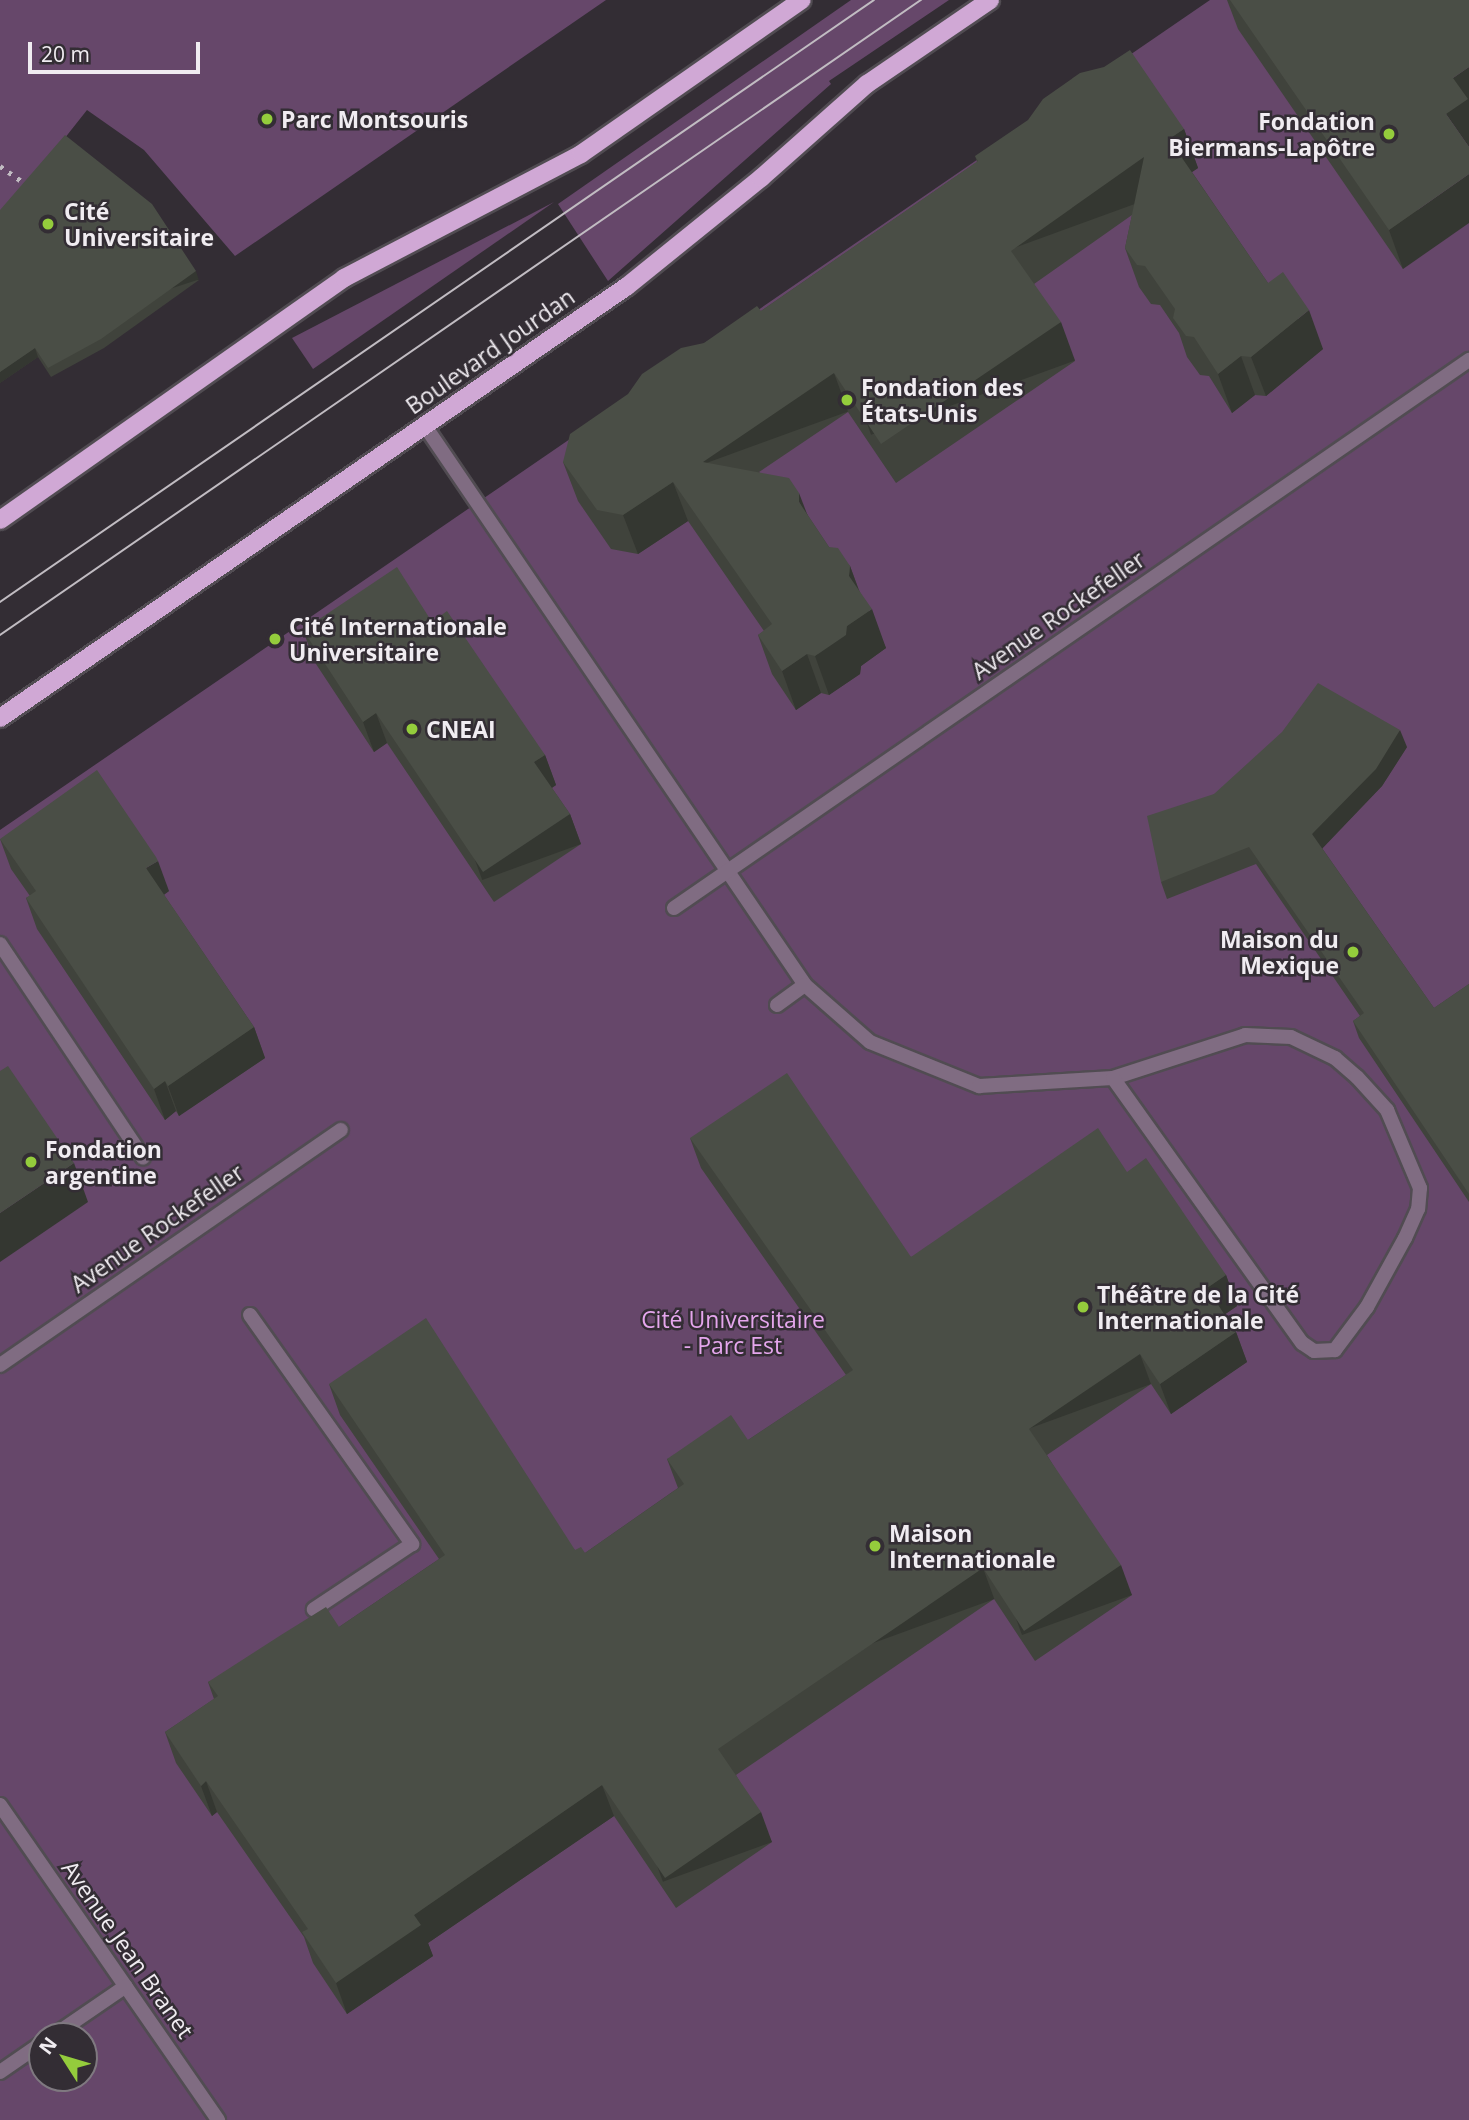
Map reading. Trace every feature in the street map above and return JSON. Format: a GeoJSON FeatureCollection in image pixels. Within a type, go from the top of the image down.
{"type":"FeatureCollection","features":[{"type":"Feature","properties":{"kind":"main road"},"geometry":{"type":"LineString","coordinates":[[0,520],[344,278],[581,154],[802,0]]}},
{"type":"Feature","properties":{"kind":"main road","name":"Boulevard Jourdan"},"geometry":{"type":"LineString","coordinates":[[0,718],[626,287],[761,178],[867,84],[990,0]]}},
{"type":"Feature","properties":{"kind":"lane","name":"Avenue Rockefeller"},"geometry":{"type":"LineString","coordinates":[[674,908],[1469,360]]}},
{"type":"Feature","properties":{"kind":"lane"},"geometry":{"type":"LineString","coordinates":[[425,426],[805,985],[870,1042],[979,1086],[1113,1078],[1245,1035],[1291,1037],[1335,1058],[1387,1110],[1415,1169],[1420,1188],[1418,1209],[1367,1307],[1335,1350],[1314,1351],[1302,1343],[1113,1078]]}},
{"type":"Feature","properties":{"kind":"lane"},"geometry":{"type":"LineString","coordinates":[[0,944],[143,1158]]}},
{"type":"Feature","properties":{"kind":"lane"},"geometry":{"type":"LineString","coordinates":[[778,1005],[805,985]]}},
{"type":"Feature","properties":{"kind":"lane","name":"Avenue Rockefeller"},"geometry":{"type":"LineString","coordinates":[[0,1365],[341,1130]]}},
{"type":"Feature","properties":{"kind":"lane"},"geometry":{"type":"LineString","coordinates":[[250,1315],[412,1544],[314,1609]]}},
{"type":"Feature","properties":{"kind":"lane","name":"Avenue Jean Branet"},"geometry":{"type":"LineString","coordinates":[[0,1805],[218,2120]]}},
{"type":"Feature","properties":{"kind":"lane"},"geometry":{"type":"LineString","coordinates":[[73,2022],[126,1986]]}},
{"type":"Feature","properties":{"kind":"lane"},"geometry":{"type":"LineString","coordinates":[[0,2072],[28,2053]]}},
{"type":"Feature","properties":{"kind":"green space","name":"Parc Montsouris"},"geometry":{"type":"Polygon","coordinates":[[[0,0],[606,0],[235,256],[144,150],[87,110],[0,220],[0,0]]]}},
{"type":"Feature","properties":{"kind":"green space"},"geometry":{"type":"Polygon","coordinates":[[[851,0],[949,0],[829,81],[831,84],[608,281],[558,204],[851,0]]]}},
{"type":"Feature","properties":{"kind":"green space","name":"Cité Universitaire - Parc Est"},"geometry":{"type":"Polygon","coordinates":[[[1210,0],[1469,0],[1469,2120],[0,2120],[0,830],[1210,0]]]}},
{"type":"Feature","properties":{"kind":"green space"},"geometry":{"type":"Polygon","coordinates":[[[554,202],[313,369],[292,338],[554,202]]]}},
{"type":"Feature","properties":{"kind":"building","name":"Fondation Biermans-Lapôtre"},"geometry":{"type":"Polygon","coordinates":[[[1230,0],[1469,0],[1469,67],[1453,78],[1468,99],[1446,114],[1469,147],[1469,174],[1389,230],[1230,0]]]}},
{"type":"Feature","properties":{"kind":"building","name":"Fondation des États-Unis"},"geometry":{"type":"Polygon","coordinates":[[[1130,50],[1184,129],[1169,139],[1268,283],[1283,272],[1309,310],[1251,357],[1241,356],[1218,374],[1194,337],[1186,336],[1173,318],[1175,309],[1145,266],[1137,265],[1125,248],[1144,157],[1011,251],[1061,322],[881,444],[834,373],[703,462],[789,478],[799,493],[799,502],[829,547],[838,548],[850,566],[849,576],[872,609],[847,626],[846,635],[815,656],[807,654],[782,671],[758,635],[772,624],[673,482],[623,515],[597,510],[563,462],[570,434],[628,394],[642,374],[681,348],[704,343],[757,306],[761,311],[978,161],[975,156],[1028,120],[1043,99],[1080,73],[1104,67],[1130,50]]]}},
{"type":"Feature","properties":{"kind":"building"},"geometry":{"type":"Polygon","coordinates":[[[65,135],[152,204],[196,271],[101,339],[48,368],[35,348],[0,372],[0,210],[65,135]]]}},
{"type":"Feature","properties":{"kind":"building"},"geometry":{"type":"Polygon","coordinates":[[[397,567],[432,622],[447,611],[545,755],[534,762],[570,814],[483,872],[376,713],[363,722],[303,630],[397,567]]]}},
{"type":"Feature","properties":{"kind":"building","name":"Maison du Mexique"},"geometry":{"type":"Polygon","coordinates":[[[1318,683],[1400,730],[1376,769],[1312,834],[1434,1008],[1469,984],[1469,1194],[1353,1021],[1364,1013],[1249,847],[1161,882],[1147,816],[1214,794],[1282,732],[1318,683]]]}},
{"type":"Feature","properties":{"kind":"building"},"geometry":{"type":"Polygon","coordinates":[[[97,770],[158,861],[146,868],[254,1027],[168,1086],[165,1081],[154,1089],[26,898],[36,891],[0,839],[97,770]]]}},
{"type":"Feature","properties":{"kind":"building"},"geometry":{"type":"Polygon","coordinates":[[[8,1066],[74,1163],[0,1213],[0,1071],[8,1066]]]}},
{"type":"Feature","properties":{"kind":"building","name":"Maison Internationale"},"geometry":{"type":"Polygon","coordinates":[[[787,1073],[911,1257],[1098,1128],[1127,1172],[1146,1158],[1226,1275],[1207,1288],[1236,1332],[1160,1384],[1140,1354],[1029,1429],[1121,1565],[1024,1631],[983,1568],[718,1749],[761,1812],[665,1878],[602,1785],[414,1915],[421,1925],[336,1983],[302,1932],[308,1929],[206,1781],[201,1786],[165,1732],[218,1696],[208,1682],[281,1635],[326,1607],[339,1627],[445,1555],[329,1384],[426,1318],[575,1550],[581,1547],[585,1553],[684,1484],[667,1459],[731,1415],[748,1440],[853,1370],[690,1138],[787,1073]]]}},
{"type":"Feature","properties":{"kind":"tram line"},"geometry":{"type":"LineString","coordinates":[[0,602],[874,0]]}},
{"type":"Feature","properties":{"kind":"tram line"},"geometry":{"type":"LineString","coordinates":[[0,635],[921,0]]}},
{"type":"Feature","properties":{"kind":"railway"},"geometry":{"type":"LineString","coordinates":[[0,166],[40,194]]}},
{"type":"Feature","properties":{"kind":"place","name":"Parc Montsouris"},"geometry":{"type":"Point","coordinates":[267,119]}},
{"type":"Feature","properties":{"kind":"place","name":"Fondation Biermans-Lapôtre"},"geometry":{"type":"Point","coordinates":[1389,134]}},
{"type":"Feature","properties":{"kind":"place","name":"Cité Universitaire"},"geometry":{"type":"Point","coordinates":[48,224]}},
{"type":"Feature","properties":{"kind":"place","name":"Fondation des États-Unis"},"geometry":{"type":"Point","coordinates":[847,400]}},
{"type":"Feature","properties":{"kind":"place","name":"Cité Internationale Universitaire"},"geometry":{"type":"Point","coordinates":[275,639]}},
{"type":"Feature","properties":{"kind":"place","name":"CNEAI"},"geometry":{"type":"Point","coordinates":[412,729]}},
{"type":"Feature","properties":{"kind":"place","name":"Maison du Mexique"},"geometry":{"type":"Point","coordinates":[1353,952]}},
{"type":"Feature","properties":{"kind":"place","name":"Fondation argentine"},"geometry":{"type":"Point","coordinates":[31,1162]}},
{"type":"Feature","properties":{"kind":"place","name":"Théâtre de la Cité Internationale"},"geometry":{"type":"Point","coordinates":[1083,1307]}},
{"type":"Feature","properties":{"kind":"place","name":"Maison Internationale"},"geometry":{"type":"Point","coordinates":[875,1546]}}]}
